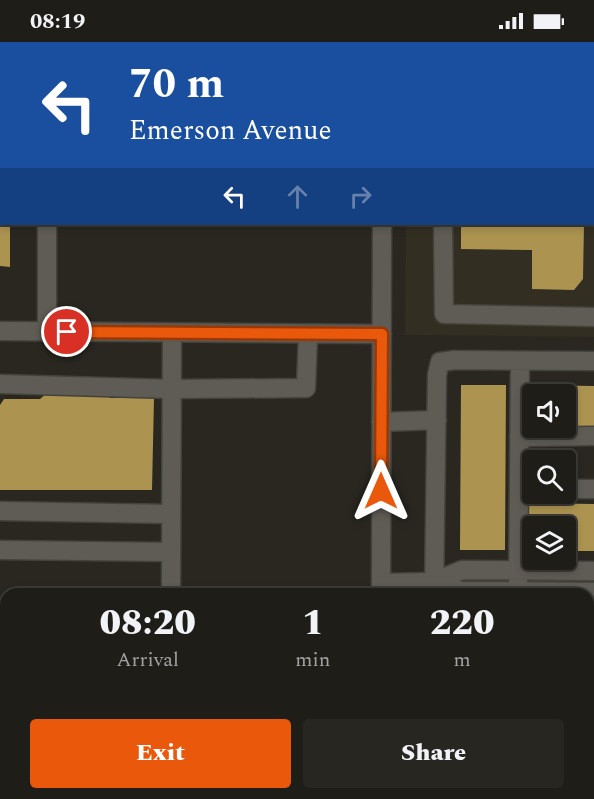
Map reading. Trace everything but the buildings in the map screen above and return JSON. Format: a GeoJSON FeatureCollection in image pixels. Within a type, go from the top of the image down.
{"type":"FeatureCollection","features":[{"type":"Feature","properties":{"kind":"street"},"geometry":{"type":"LineString","coordinates":[[47,225],[47,332]]}},
{"type":"Feature","properties":{"kind":"street"},"geometry":{"type":"LineString","coordinates":[[381,588],[382,225]]}},
{"type":"Feature","properties":{"kind":"street"},"geometry":{"type":"LineString","coordinates":[[443,225],[444,314],[594,317]]}},
{"type":"Feature","properties":{"kind":"street"},"geometry":{"type":"LineString","coordinates":[[0,331],[382,334]]}},
{"type":"Feature","properties":{"kind":"street"},"geometry":{"type":"LineString","coordinates":[[171,588],[172,333]]}},
{"type":"Feature","properties":{"kind":"street"},"geometry":{"type":"LineString","coordinates":[[0,384],[172,389],[306,388],[308,333]]}},
{"type":"Feature","properties":{"kind":"street"},"geometry":{"type":"LineString","coordinates":[[434,588],[436,375],[440,362],[455,360],[594,361]]}},
{"type":"Feature","properties":{"kind":"street"},"geometry":{"type":"LineString","coordinates":[[520,361],[519,437],[522,459]]}},
{"type":"Feature","properties":{"kind":"street"},"geometry":{"type":"LineString","coordinates":[[381,422],[436,420]]}},
{"type":"Feature","properties":{"kind":"street"},"geometry":{"type":"LineString","coordinates":[[519,437],[594,436]]}},
{"type":"Feature","properties":{"kind":"street"},"geometry":{"type":"LineString","coordinates":[[576,489],[594,489]]}},
{"type":"Feature","properties":{"kind":"street"},"geometry":{"type":"LineString","coordinates":[[518,588],[524,504]]}},
{"type":"Feature","properties":{"kind":"street"},"geometry":{"type":"LineString","coordinates":[[0,512],[171,513]]}},
{"type":"Feature","properties":{"kind":"street"},"geometry":{"type":"LineString","coordinates":[[0,550],[171,552]]}},
{"type":"Feature","properties":{"kind":"street"},"geometry":{"type":"LineString","coordinates":[[434,588],[462,570],[594,571]]}},
{"type":"Feature","properties":{"kind":"shaded area"},"geometry":{"type":"Polygon","coordinates":[[[406,225],[594,225],[594,337],[405,335],[406,225]]]}},
{"type":"Feature","properties":{"kind":"route"},"geometry":{"type":"LineString","coordinates":[[67,332],[382,334],[381,491]]}}]}
